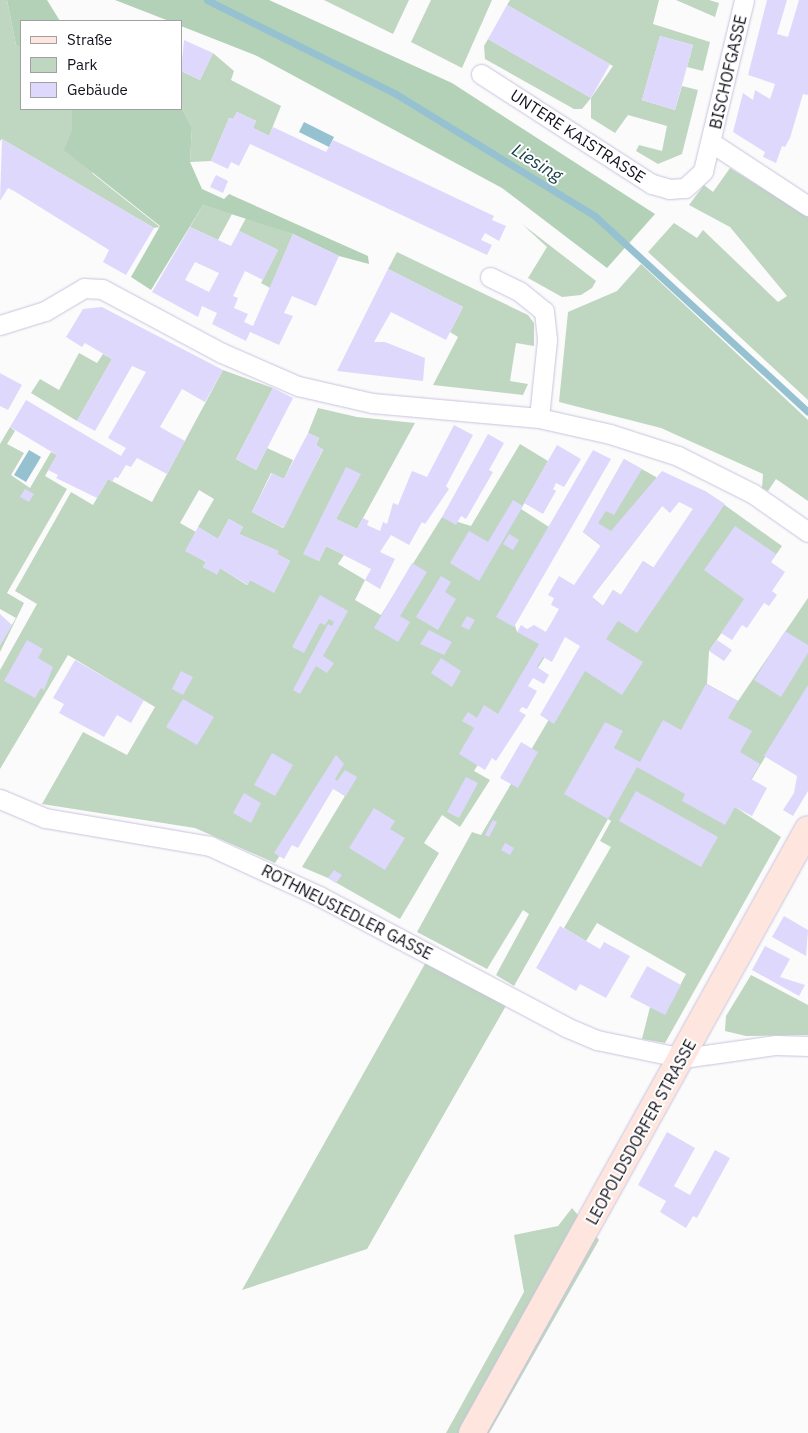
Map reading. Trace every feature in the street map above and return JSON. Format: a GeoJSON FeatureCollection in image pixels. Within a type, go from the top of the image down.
{"type":"FeatureCollection","features":[{"type":"Feature","properties":{"kind":"main road","name":"LEOPOLDSDORFER STRASSE"},"geometry":{"type":"LineString","coordinates":[[472,1433],[683,1058],[808,829]]}},
{"type":"Feature","properties":{"kind":"street","name":"BISCHOFGASSE"},"geometry":{"type":"LineString","coordinates":[[712,143],[744,0]]}},
{"type":"Feature","properties":{"kind":"street","name":"UNTERE KAISTRASSE"},"geometry":{"type":"LineString","coordinates":[[481,74],[652,184],[669,189],[685,188],[703,171],[712,143]]}},
{"type":"Feature","properties":{"kind":"street"},"geometry":{"type":"LineString","coordinates":[[712,143],[808,206]]}},
{"type":"Feature","properties":{"kind":"street"},"geometry":{"type":"LineString","coordinates":[[490,277],[519,291],[544,311],[547,340],[539,418]]}},
{"type":"Feature","properties":{"kind":"street"},"geometry":{"type":"LineString","coordinates":[[0,325],[45,311],[84,288],[96,288],[222,352],[298,386],[372,403],[539,418],[610,434],[678,456],[752,493],[808,532]]}},
{"type":"Feature","properties":{"kind":"street","name":"ROTHNEUSIEDLER GASSE"},"geometry":{"type":"LineString","coordinates":[[0,799],[45,818],[210,846],[319,896],[566,1027],[623,1047],[683,1058],[776,1046],[808,1046]]}},
{"type":"Feature","properties":{"kind":"green space"},"geometry":{"type":"Polygon","coordinates":[[[0,0],[7,0],[16,45],[20,47],[20,110],[72,110],[72,131],[93,174],[160,227],[154,228],[2,139],[0,141],[0,0]]]}},
{"type":"Feature","properties":{"kind":"green space"},"geometry":{"type":"Polygon","coordinates":[[[7,0],[47,0],[59,20],[20,20],[20,47],[16,45],[7,0]]]}},
{"type":"Feature","properties":{"kind":"green space"},"geometry":{"type":"Polygon","coordinates":[[[115,0],[269,0],[452,83],[655,214],[607,268],[502,188],[257,56],[182,26],[182,20],[166,20],[115,0]]]}},
{"type":"Feature","properties":{"kind":"green space"},"geometry":{"type":"Polygon","coordinates":[[[324,0],[409,0],[393,34],[324,0]]]}},
{"type":"Feature","properties":{"kind":"green space"},"geometry":{"type":"Polygon","coordinates":[[[431,0],[492,0],[462,68],[411,42],[431,0]]]}},
{"type":"Feature","properties":{"kind":"green space"},"geometry":{"type":"Polygon","coordinates":[[[510,0],[659,0],[653,24],[710,42],[703,71],[687,67],[693,45],[660,36],[642,100],[675,110],[682,86],[698,90],[682,154],[658,164],[636,151],[639,145],[662,151],[667,126],[628,115],[615,133],[591,118],[591,98],[613,66],[507,5],[510,0]]]}},
{"type":"Feature","properties":{"kind":"green space"},"geometry":{"type":"Polygon","coordinates":[[[676,0],[709,0],[719,3],[715,17],[676,0]]]}},
{"type":"Feature","properties":{"kind":"green space"},"geometry":{"type":"Polygon","coordinates":[[[488,39],[591,98],[582,109],[574,109],[485,59],[484,46],[488,39]]]}},
{"type":"Feature","properties":{"kind":"green space"},"geometry":{"type":"Polygon","coordinates":[[[213,53],[234,71],[231,80],[281,106],[269,136],[253,128],[256,121],[237,112],[233,119],[229,118],[211,161],[190,162],[192,127],[182,109],[182,71],[200,80],[213,53]]]}},
{"type":"Feature","properties":{"kind":"green space"},"geometry":{"type":"Polygon","coordinates":[[[182,109],[192,127],[190,162],[202,189],[224,199],[229,194],[368,256],[369,264],[339,256],[293,234],[203,205],[151,290],[131,277],[160,226],[64,150],[72,131],[72,110],[182,109]]]}},
{"type":"Feature","properties":{"kind":"green space"},"geometry":{"type":"Polygon","coordinates":[[[730,168],[808,217],[808,400],[648,252],[674,223],[697,238],[703,230],[778,302],[787,296],[730,227],[689,205],[704,185],[713,192],[730,168]]]}},
{"type":"Feature","properties":{"kind":"green space"},"geometry":{"type":"Polygon","coordinates":[[[203,205],[232,214],[218,240],[190,227],[203,205]]]}},
{"type":"Feature","properties":{"kind":"green space"},"geometry":{"type":"Polygon","coordinates":[[[246,218],[293,234],[270,288],[261,283],[278,250],[239,231],[246,218]]]}},
{"type":"Feature","properties":{"kind":"green space"},"geometry":{"type":"Polygon","coordinates":[[[522,224],[596,281],[592,288],[581,295],[562,297],[528,278],[547,247],[522,224]]]}},
{"type":"Feature","properties":{"kind":"green space"},"geometry":{"type":"Polygon","coordinates":[[[397,252],[528,315],[534,323],[534,346],[516,343],[510,381],[528,384],[523,395],[433,385],[458,337],[450,332],[463,307],[388,269],[397,252]]]}},
{"type":"Feature","properties":{"kind":"green space"},"geometry":{"type":"Polygon","coordinates":[[[641,264],[808,420],[808,501],[776,479],[768,491],[762,488],[763,474],[661,428],[559,402],[568,312],[617,291],[641,264]]]}},
{"type":"Feature","properties":{"kind":"green space"},"geometry":{"type":"Polygon","coordinates":[[[79,353],[97,363],[103,354],[112,359],[77,421],[31,393],[40,379],[59,390],[79,353]]]}},
{"type":"Feature","properties":{"kind":"green space"},"geometry":{"type":"Polygon","coordinates":[[[223,370],[273,388],[236,459],[256,470],[267,448],[293,460],[284,479],[271,473],[252,512],[283,528],[323,450],[316,445],[319,438],[308,433],[318,408],[357,417],[415,423],[357,529],[336,519],[360,475],[304,554],[319,561],[326,546],[344,555],[338,564],[365,580],[355,600],[381,615],[442,517],[471,526],[520,444],[548,461],[521,509],[549,527],[511,613],[517,632],[546,632],[601,546],[583,532],[624,459],[656,477],[662,506],[592,597],[603,606],[613,590],[621,595],[643,561],[654,568],[705,491],[782,546],[709,651],[707,684],[738,701],[808,598],[808,686],[735,807],[781,837],[665,1043],[642,1039],[650,1007],[665,1014],[686,974],[597,923],[586,941],[564,928],[611,847],[600,841],[611,821],[608,819],[514,986],[496,975],[529,914],[523,910],[487,969],[417,932],[472,832],[481,835],[605,624],[577,605],[474,771],[490,780],[460,827],[442,815],[424,843],[439,853],[400,919],[328,878],[302,867],[345,796],[326,784],[275,863],[195,828],[42,804],[83,732],[127,755],[155,707],[68,655],[0,769],[0,670],[37,604],[15,591],[71,492],[93,505],[108,479],[152,502],[223,370]],[[199,490],[180,523],[196,532],[186,551],[206,562],[203,567],[217,574],[220,568],[247,585],[250,580],[274,592],[290,561],[277,554],[278,551],[239,534],[243,527],[229,519],[218,539],[198,527],[214,499],[199,490]]]}},
{"type":"Feature","properties":{"kind":"green space"},"geometry":{"type":"Polygon","coordinates":[[[10,427],[15,431],[7,444],[24,453],[11,475],[30,488],[51,452],[57,455],[45,476],[67,489],[7,593],[24,603],[0,652],[0,645],[16,618],[0,609],[0,444],[10,427]]]}},
{"type":"Feature","properties":{"kind":"green space"},"geometry":{"type":"Polygon","coordinates":[[[426,962],[507,1004],[367,1249],[242,1290],[426,962]]]}},
{"type":"Feature","properties":{"kind":"green space"},"geometry":{"type":"Polygon","coordinates":[[[751,975],[808,1005],[808,1035],[746,1036],[725,1031],[726,1016],[751,975]]]}},
{"type":"Feature","properties":{"kind":"green space"},"geometry":{"type":"Polygon","coordinates":[[[572,1208],[599,1240],[489,1433],[446,1433],[524,1292],[514,1235],[558,1226],[572,1208]]]}},
{"type":"Feature","properties":{"kind":"water"},"geometry":{"type":"Polygon","coordinates":[[[304,122],[334,137],[329,147],[299,132],[304,122]]]}},
{"type":"Feature","properties":{"kind":"water"},"geometry":{"type":"Polygon","coordinates":[[[29,450],[41,457],[26,482],[14,475],[29,450]]]}},
{"type":"Feature","properties":{"kind":"building"},"geometry":{"type":"Polygon","coordinates":[[[767,0],[787,0],[777,34],[788,37],[799,0],[808,0],[808,95],[803,94],[790,138],[785,147],[782,146],[776,163],[763,157],[765,152],[733,132],[743,93],[753,100],[755,90],[770,99],[775,84],[748,75],[767,0]]]}},
{"type":"Feature","properties":{"kind":"building"},"geometry":{"type":"Polygon","coordinates":[[[507,5],[610,64],[591,98],[488,39],[507,5]]]}},
{"type":"Feature","properties":{"kind":"building"},"geometry":{"type":"Polygon","coordinates":[[[660,36],[693,45],[675,110],[642,100],[660,36]]]}},
{"type":"Feature","properties":{"kind":"building"},"geometry":{"type":"Polygon","coordinates":[[[184,40],[213,53],[200,80],[182,71],[184,40]]]}},
{"type":"Feature","properties":{"kind":"building"},"geometry":{"type":"Polygon","coordinates":[[[237,112],[256,121],[253,128],[269,136],[273,127],[326,152],[333,140],[494,216],[492,220],[506,226],[499,241],[485,233],[481,240],[492,245],[487,255],[250,144],[239,166],[231,162],[228,169],[211,161],[229,118],[233,119],[237,112]]]}},
{"type":"Feature","properties":{"kind":"building"},"geometry":{"type":"Polygon","coordinates":[[[2,139],[154,228],[126,275],[103,262],[109,250],[14,191],[8,188],[0,201],[2,139]]]}},
{"type":"Feature","properties":{"kind":"building"},"geometry":{"type":"Polygon","coordinates":[[[216,175],[228,181],[223,193],[210,187],[216,175]]]}},
{"type":"Feature","properties":{"kind":"building"},"geometry":{"type":"Polygon","coordinates":[[[190,227],[231,246],[239,231],[278,250],[263,280],[245,271],[233,296],[238,298],[234,308],[248,314],[244,322],[253,326],[293,234],[339,256],[316,306],[292,296],[284,313],[293,316],[279,345],[250,332],[246,341],[212,324],[217,313],[202,306],[198,317],[152,292],[190,227]],[[195,262],[185,280],[209,292],[219,273],[195,262]]]}},
{"type":"Feature","properties":{"kind":"building"},"geometry":{"type":"Polygon","coordinates":[[[388,269],[463,307],[446,340],[391,312],[374,342],[385,342],[425,358],[423,381],[337,371],[388,269]]]}},
{"type":"Feature","properties":{"kind":"building"},"geometry":{"type":"Polygon","coordinates":[[[102,307],[223,370],[205,402],[182,389],[160,427],[185,441],[167,474],[137,458],[131,467],[126,465],[118,478],[115,477],[112,482],[108,479],[97,498],[56,478],[58,475],[48,470],[57,455],[10,427],[26,400],[121,456],[126,448],[108,438],[146,372],[132,366],[95,431],[77,421],[112,359],[85,343],[82,347],[66,337],[83,309],[102,307]]]}},
{"type":"Feature","properties":{"kind":"building"},"geometry":{"type":"Polygon","coordinates":[[[0,373],[22,385],[8,410],[0,406],[0,373]]]}},
{"type":"Feature","properties":{"kind":"building"},"geometry":{"type":"Polygon","coordinates":[[[273,388],[293,398],[256,470],[236,459],[273,388]]]}},
{"type":"Feature","properties":{"kind":"building"},"geometry":{"type":"Polygon","coordinates":[[[454,425],[473,435],[446,486],[449,489],[425,524],[422,522],[409,545],[391,535],[380,552],[395,559],[380,589],[365,580],[371,569],[326,546],[319,561],[303,554],[346,467],[361,474],[336,519],[357,529],[363,518],[369,521],[367,525],[380,531],[383,522],[387,524],[393,503],[398,505],[412,471],[427,477],[454,425]]]}},
{"type":"Feature","properties":{"kind":"building"},"geometry":{"type":"Polygon","coordinates":[[[308,433],[319,438],[316,445],[323,449],[284,528],[252,512],[272,473],[284,479],[308,433]]]}},
{"type":"Feature","properties":{"kind":"building"},"geometry":{"type":"Polygon","coordinates":[[[488,434],[504,443],[489,470],[493,472],[466,519],[461,516],[456,525],[442,517],[488,434]]]}},
{"type":"Feature","properties":{"kind":"building"},"geometry":{"type":"Polygon","coordinates":[[[557,445],[581,459],[564,487],[556,483],[553,489],[556,491],[543,514],[524,503],[557,445]]]}},
{"type":"Feature","properties":{"kind":"building"},"geometry":{"type":"Polygon","coordinates":[[[593,450],[611,459],[514,627],[496,617],[593,450]]]}},
{"type":"Feature","properties":{"kind":"building"},"geometry":{"type":"Polygon","coordinates":[[[624,459],[642,469],[614,515],[606,511],[598,523],[611,531],[662,471],[705,491],[725,504],[637,633],[618,621],[606,639],[643,662],[622,695],[585,671],[554,724],[540,715],[580,646],[565,637],[552,662],[543,657],[537,667],[549,675],[544,684],[533,678],[528,686],[537,691],[527,709],[522,707],[519,711],[526,715],[496,761],[492,758],[485,770],[459,754],[474,728],[462,721],[468,712],[477,718],[484,705],[498,714],[539,644],[517,632],[521,625],[527,629],[534,625],[546,632],[559,609],[551,605],[554,598],[548,595],[559,576],[574,585],[601,545],[583,532],[624,459]],[[679,502],[670,513],[662,506],[592,597],[603,606],[613,590],[621,595],[643,561],[653,568],[693,509],[679,502]]]}},
{"type":"Feature","properties":{"kind":"building"},"geometry":{"type":"Polygon","coordinates":[[[25,489],[34,494],[29,502],[20,497],[25,489]]]}},
{"type":"Feature","properties":{"kind":"building"},"geometry":{"type":"Polygon","coordinates":[[[513,500],[523,506],[479,581],[450,563],[469,531],[488,542],[513,500]]]}},
{"type":"Feature","properties":{"kind":"building"},"geometry":{"type":"Polygon","coordinates":[[[229,519],[243,527],[239,534],[279,551],[277,554],[290,561],[274,593],[250,580],[248,585],[220,568],[217,575],[203,567],[206,562],[185,551],[198,527],[218,539],[229,519]]]}},
{"type":"Feature","properties":{"kind":"building"},"geometry":{"type":"Polygon","coordinates":[[[735,526],[776,554],[771,562],[785,572],[772,591],[777,595],[769,606],[764,603],[747,628],[742,625],[732,640],[721,633],[744,599],[704,570],[735,526]]]}},
{"type":"Feature","properties":{"kind":"building"},"geometry":{"type":"Polygon","coordinates":[[[509,534],[519,540],[513,550],[503,544],[509,534]]]}},
{"type":"Feature","properties":{"kind":"building"},"geometry":{"type":"Polygon","coordinates":[[[412,563],[427,572],[400,616],[410,622],[398,642],[374,628],[412,563]]]}},
{"type":"Feature","properties":{"kind":"building"},"geometry":{"type":"Polygon","coordinates":[[[441,576],[451,582],[445,592],[456,599],[438,630],[416,617],[441,576]]]}},
{"type":"Feature","properties":{"kind":"building"},"geometry":{"type":"Polygon","coordinates":[[[320,595],[348,611],[323,656],[334,663],[327,673],[316,666],[300,694],[293,690],[328,624],[332,626],[334,622],[329,619],[325,625],[320,623],[304,653],[292,647],[320,595]]]}},
{"type":"Feature","properties":{"kind":"building"},"geometry":{"type":"Polygon","coordinates":[[[0,614],[12,625],[0,645],[0,614]]]}},
{"type":"Feature","properties":{"kind":"building"},"geometry":{"type":"Polygon","coordinates":[[[467,616],[475,620],[469,630],[461,626],[467,616]]]}},
{"type":"Feature","properties":{"kind":"building"},"geometry":{"type":"Polygon","coordinates":[[[429,630],[452,642],[444,655],[420,644],[429,630]]]}},
{"type":"Feature","properties":{"kind":"building"},"geometry":{"type":"Polygon","coordinates":[[[785,631],[808,645],[808,653],[781,697],[754,680],[785,631]]]}},
{"type":"Feature","properties":{"kind":"building"},"geometry":{"type":"Polygon","coordinates":[[[27,640],[43,649],[38,658],[53,667],[44,690],[41,688],[35,698],[4,681],[27,640]]]}},
{"type":"Feature","properties":{"kind":"building"},"geometry":{"type":"Polygon","coordinates":[[[717,640],[732,650],[724,661],[709,651],[717,640]]]}},
{"type":"Feature","properties":{"kind":"building"},"geometry":{"type":"Polygon","coordinates":[[[441,658],[461,671],[452,687],[431,673],[441,658]]]}},
{"type":"Feature","properties":{"kind":"building"},"geometry":{"type":"Polygon","coordinates":[[[75,660],[144,700],[131,723],[117,715],[104,737],[59,713],[64,704],[53,698],[75,660]]]}},
{"type":"Feature","properties":{"kind":"building"},"geometry":{"type":"Polygon","coordinates":[[[181,671],[193,677],[183,695],[172,689],[181,671]]]}},
{"type":"Feature","properties":{"kind":"building"},"geometry":{"type":"Polygon","coordinates":[[[706,684],[738,701],[728,718],[752,731],[740,752],[760,764],[751,779],[767,788],[752,816],[735,807],[725,825],[682,801],[685,794],[637,767],[608,819],[564,794],[605,722],[623,731],[614,748],[640,762],[663,720],[681,730],[706,684]]]}},
{"type":"Feature","properties":{"kind":"building"},"geometry":{"type":"Polygon","coordinates":[[[808,685],[808,791],[793,816],[783,810],[794,793],[797,776],[764,756],[808,685]]]}},
{"type":"Feature","properties":{"kind":"building"},"geometry":{"type":"Polygon","coordinates":[[[183,699],[214,717],[197,745],[166,727],[183,699]]]}},
{"type":"Feature","properties":{"kind":"building"},"geometry":{"type":"Polygon","coordinates":[[[521,742],[538,752],[518,788],[500,778],[521,742]]]}},
{"type":"Feature","properties":{"kind":"building"},"geometry":{"type":"Polygon","coordinates":[[[272,753],[293,765],[275,796],[254,785],[272,753]]]}},
{"type":"Feature","properties":{"kind":"building"},"geometry":{"type":"Polygon","coordinates":[[[336,755],[344,764],[335,779],[337,781],[345,770],[357,777],[346,796],[333,789],[298,848],[292,845],[284,859],[274,853],[336,755]]]}},
{"type":"Feature","properties":{"kind":"building"},"geometry":{"type":"Polygon","coordinates":[[[466,777],[478,783],[459,818],[447,812],[466,777]]]}},
{"type":"Feature","properties":{"kind":"building"},"geometry":{"type":"Polygon","coordinates":[[[636,791],[718,837],[701,867],[619,821],[636,791]]]}},
{"type":"Feature","properties":{"kind":"building"},"geometry":{"type":"Polygon","coordinates":[[[244,793],[261,803],[251,823],[233,813],[244,793]]]}},
{"type":"Feature","properties":{"kind":"building"},"geometry":{"type":"Polygon","coordinates":[[[374,808],[395,821],[390,829],[405,838],[385,870],[349,848],[374,808]]]}},
{"type":"Feature","properties":{"kind":"building"},"geometry":{"type":"Polygon","coordinates":[[[493,820],[497,822],[489,837],[485,835],[493,820]]]}},
{"type":"Feature","properties":{"kind":"building"},"geometry":{"type":"Polygon","coordinates":[[[505,843],[514,848],[510,855],[501,850],[505,843]]]}},
{"type":"Feature","properties":{"kind":"building"},"geometry":{"type":"Polygon","coordinates":[[[334,870],[342,875],[336,883],[328,878],[334,870]]]}},
{"type":"Feature","properties":{"kind":"building"},"geometry":{"type":"Polygon","coordinates":[[[784,916],[808,930],[806,956],[772,937],[784,916]]]}},
{"type":"Feature","properties":{"kind":"building"},"geometry":{"type":"Polygon","coordinates":[[[560,926],[600,949],[604,942],[630,956],[606,998],[580,984],[576,991],[536,968],[560,926]]]}},
{"type":"Feature","properties":{"kind":"building"},"geometry":{"type":"Polygon","coordinates":[[[765,946],[790,959],[780,977],[805,985],[799,996],[752,970],[765,946]]]}},
{"type":"Feature","properties":{"kind":"building"},"geometry":{"type":"Polygon","coordinates":[[[647,966],[681,985],[665,1015],[630,997],[647,966]]]}},
{"type":"Feature","properties":{"kind":"building"},"geometry":{"type":"Polygon","coordinates":[[[667,1132],[695,1148],[674,1186],[690,1195],[715,1150],[730,1158],[697,1218],[693,1216],[686,1228],[660,1212],[666,1201],[638,1185],[667,1132]]]}},
{"type":"Feature","properties":{"kind":"waterway","name":"Liesing"},"geometry":{"type":"LineString","coordinates":[[207,0],[396,94],[595,216],[808,412]]}}]}
